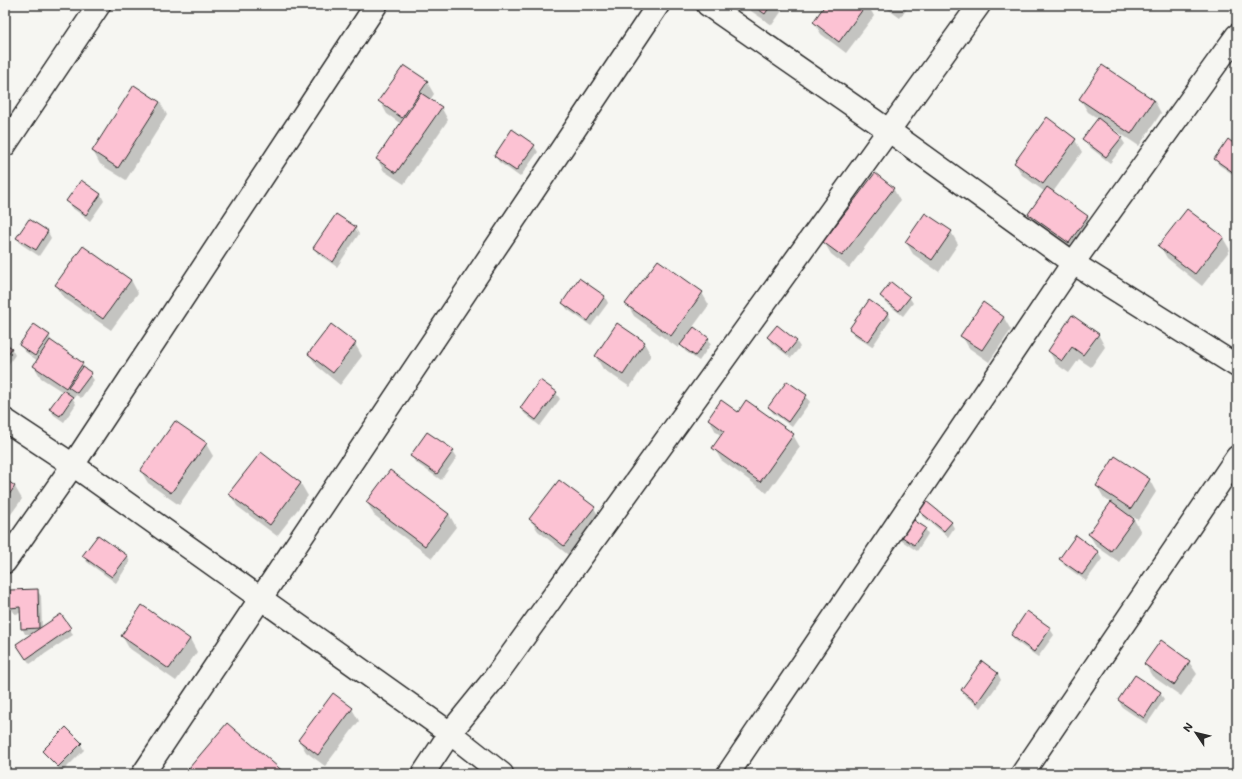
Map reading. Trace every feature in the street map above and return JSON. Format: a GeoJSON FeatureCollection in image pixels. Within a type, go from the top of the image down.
{"type":"FeatureCollection","features":[{"type":"Feature","properties":{"kind":"street"},"geometry":{"type":"LineString","coordinates":[[5,145],[99,5]]}},
{"type":"Feature","properties":{"kind":"street"},"geometry":{"type":"LineString","coordinates":[[5,562],[73,465],[376,5]]}},
{"type":"Feature","properties":{"kind":"street"},"geometry":{"type":"LineString","coordinates":[[143,774],[658,5]]}},
{"type":"Feature","properties":{"kind":"street"},"geometry":{"type":"LineString","coordinates":[[708,5],[888,130],[1073,264],[1237,366]]}},
{"type":"Feature","properties":{"kind":"street"},"geometry":{"type":"LineString","coordinates":[[423,774],[450,733],[493,680],[979,5]]}},
{"type":"Feature","properties":{"kind":"street"},"geometry":{"type":"LineString","coordinates":[[728,774],[1073,264],[1237,36]]}},
{"type":"Feature","properties":{"kind":"street"},"geometry":{"type":"LineString","coordinates":[[5,420],[73,465],[450,733],[502,774]]}},
{"type":"Feature","properties":{"kind":"street"},"geometry":{"type":"LineString","coordinates":[[1022,774],[1237,457]]}},
{"type":"Feature","properties":{"kind":"building"},"geometry":{"type":"Polygon","coordinates":[[[752,5],[771,5],[765,14],[752,5]]]}},
{"type":"Feature","properties":{"kind":"building"},"geometry":{"type":"Polygon","coordinates":[[[825,5],[866,5],[839,42],[813,22],[825,5]]]}},
{"type":"Feature","properties":{"kind":"building"},"geometry":{"type":"Polygon","coordinates":[[[404,65],[428,81],[402,118],[378,101],[404,65]]]}},
{"type":"Feature","properties":{"kind":"building"},"geometry":{"type":"Polygon","coordinates":[[[1102,65],[1154,100],[1131,134],[1079,99],[1102,65]]]}},
{"type":"Feature","properties":{"kind":"building"},"geometry":{"type":"Polygon","coordinates":[[[134,85],[160,102],[118,168],[92,151],[134,85]]]}},
{"type":"Feature","properties":{"kind":"building"},"geometry":{"type":"Polygon","coordinates":[[[421,93],[442,107],[396,173],[376,159],[421,93]]]}},
{"type":"Feature","properties":{"kind":"building"},"geometry":{"type":"Polygon","coordinates":[[[1047,117],[1076,139],[1043,184],[1014,163],[1047,117]]]}},
{"type":"Feature","properties":{"kind":"building"},"geometry":{"type":"Polygon","coordinates":[[[1098,118],[1122,137],[1106,157],[1082,139],[1098,118]]]}},
{"type":"Feature","properties":{"kind":"building"},"geometry":{"type":"Polygon","coordinates":[[[512,129],[535,145],[516,171],[494,156],[512,129]]]}},
{"type":"Feature","properties":{"kind":"building"},"geometry":{"type":"Polygon","coordinates":[[[1228,139],[1237,146],[1237,175],[1214,159],[1228,139]]]}},
{"type":"Feature","properties":{"kind":"building"},"geometry":{"type":"Polygon","coordinates":[[[875,173],[894,188],[842,256],[823,242],[875,173]]]}},
{"type":"Feature","properties":{"kind":"building"},"geometry":{"type":"Polygon","coordinates":[[[81,180],[101,194],[86,215],[66,201],[81,180]]]}},
{"type":"Feature","properties":{"kind":"building"},"geometry":{"type":"Polygon","coordinates":[[[1047,187],[1088,216],[1069,243],[1028,214],[1047,187]]]}},
{"type":"Feature","properties":{"kind":"building"},"geometry":{"type":"Polygon","coordinates":[[[1187,209],[1224,237],[1195,274],[1158,246],[1187,209]]]}},
{"type":"Feature","properties":{"kind":"building"},"geometry":{"type":"Polygon","coordinates":[[[925,213],[952,231],[932,260],[905,242],[925,213]]]}},
{"type":"Feature","properties":{"kind":"building"},"geometry":{"type":"Polygon","coordinates":[[[336,214],[356,227],[333,262],[313,248],[336,214]]]}},
{"type":"Feature","properties":{"kind":"building"},"geometry":{"type":"Polygon","coordinates":[[[29,219],[48,231],[36,250],[16,238],[29,219]]]}},
{"type":"Feature","properties":{"kind":"building"},"geometry":{"type":"Polygon","coordinates":[[[83,246],[131,280],[103,319],[55,285],[83,246]]]}},
{"type":"Feature","properties":{"kind":"building"},"geometry":{"type":"Polygon","coordinates":[[[658,260],[703,292],[671,336],[625,304],[658,260]]]}},
{"type":"Feature","properties":{"kind":"building"},"geometry":{"type":"Polygon","coordinates":[[[579,278],[605,296],[588,321],[562,303],[579,278]]]}},
{"type":"Feature","properties":{"kind":"building"},"geometry":{"type":"Polygon","coordinates":[[[891,282],[910,297],[899,311],[880,296],[891,282]]]}},
{"type":"Feature","properties":{"kind":"building"},"geometry":{"type":"Polygon","coordinates":[[[869,300],[888,313],[868,342],[849,329],[869,300]]]}},
{"type":"Feature","properties":{"kind":"building"},"geometry":{"type":"Polygon","coordinates":[[[983,302],[1004,317],[982,350],[960,336],[983,302]]]}},
{"type":"Feature","properties":{"kind":"building"},"geometry":{"type":"Polygon","coordinates":[[[1072,315],[1099,334],[1083,355],[1072,347],[1062,361],[1048,351],[1072,315]]]}},
{"type":"Feature","properties":{"kind":"building"},"geometry":{"type":"Polygon","coordinates":[[[617,323],[645,342],[623,375],[595,356],[617,323]]]}},
{"type":"Feature","properties":{"kind":"building"},"geometry":{"type":"Polygon","coordinates":[[[34,324],[50,335],[35,356],[19,345],[34,324]]]}},
{"type":"Feature","properties":{"kind":"building"},"geometry":{"type":"Polygon","coordinates":[[[331,324],[356,343],[333,373],[308,354],[331,324]]]}},
{"type":"Feature","properties":{"kind":"building"},"geometry":{"type":"Polygon","coordinates":[[[777,325],[797,341],[787,353],[767,337],[777,325]]]}},
{"type":"Feature","properties":{"kind":"building"},"geometry":{"type":"Polygon","coordinates":[[[694,327],[709,338],[695,356],[680,345],[694,327]]]}},
{"type":"Feature","properties":{"kind":"building"},"geometry":{"type":"Polygon","coordinates":[[[50,340],[83,363],[66,388],[33,366],[50,340]]]}},
{"type":"Feature","properties":{"kind":"building"},"geometry":{"type":"Polygon","coordinates":[[[5,343],[12,348],[5,359],[5,343]]]}},
{"type":"Feature","properties":{"kind":"building"},"geometry":{"type":"Polygon","coordinates":[[[83,367],[92,373],[77,393],[68,387],[83,367]]]}},
{"type":"Feature","properties":{"kind":"building"},"geometry":{"type":"Polygon","coordinates":[[[540,380],[557,392],[536,420],[520,408],[540,380]]]}},
{"type":"Feature","properties":{"kind":"building"},"geometry":{"type":"Polygon","coordinates":[[[787,381],[807,395],[788,422],[768,407],[787,381]]]}},
{"type":"Feature","properties":{"kind":"building"},"geometry":{"type":"Polygon","coordinates":[[[63,390],[73,397],[60,416],[49,409],[63,390]]]}},
{"type":"Feature","properties":{"kind":"building"},"geometry":{"type":"Polygon","coordinates":[[[721,400],[738,412],[746,400],[794,434],[760,482],[712,448],[724,431],[708,419],[721,400]]]}},
{"type":"Feature","properties":{"kind":"building"},"geometry":{"type":"Polygon","coordinates":[[[175,421],[207,443],[171,493],[140,471],[175,421]]]}},
{"type":"Feature","properties":{"kind":"building"},"geometry":{"type":"Polygon","coordinates":[[[427,432],[454,450],[437,474],[410,456],[427,432]]]}},
{"type":"Feature","properties":{"kind":"building"},"geometry":{"type":"Polygon","coordinates":[[[261,452],[301,483],[270,525],[228,494],[261,452]]]}},
{"type":"Feature","properties":{"kind":"building"},"geometry":{"type":"Polygon","coordinates":[[[1115,456],[1150,479],[1131,509],[1096,486],[1115,456]]]}},
{"type":"Feature","properties":{"kind":"building"},"geometry":{"type":"Polygon","coordinates":[[[390,470],[449,514],[425,546],[366,502],[390,470]]]}},
{"type":"Feature","properties":{"kind":"building"},"geometry":{"type":"Polygon","coordinates":[[[5,479],[15,486],[5,501],[5,479]]]}},
{"type":"Feature","properties":{"kind":"building"},"geometry":{"type":"Polygon","coordinates":[[[559,480],[595,507],[564,546],[529,519],[559,480]]]}},
{"type":"Feature","properties":{"kind":"building"},"geometry":{"type":"Polygon","coordinates":[[[926,501],[952,522],[944,531],[919,511],[926,501]]]}},
{"type":"Feature","properties":{"kind":"building"},"geometry":{"type":"Polygon","coordinates":[[[1111,502],[1134,519],[1111,551],[1088,534],[1111,502]]]}},
{"type":"Feature","properties":{"kind":"building"},"geometry":{"type":"Polygon","coordinates":[[[906,515],[926,528],[914,545],[895,532],[906,515]]]}},
{"type":"Feature","properties":{"kind":"building"},"geometry":{"type":"Polygon","coordinates":[[[98,535],[128,556],[112,577],[82,556],[98,535]]]}},
{"type":"Feature","properties":{"kind":"building"},"geometry":{"type":"Polygon","coordinates":[[[1076,535],[1099,552],[1082,575],[1059,559],[1076,535]]]}},
{"type":"Feature","properties":{"kind":"building"},"geometry":{"type":"Polygon","coordinates":[[[38,589],[39,628],[21,629],[20,607],[10,608],[10,590],[38,589]]]}},
{"type":"Feature","properties":{"kind":"building"},"geometry":{"type":"Polygon","coordinates":[[[142,605],[190,639],[169,669],[121,636],[142,605]]]}},
{"type":"Feature","properties":{"kind":"building"},"geometry":{"type":"Polygon","coordinates":[[[1027,611],[1051,628],[1034,652],[1011,635],[1027,611]]]}},
{"type":"Feature","properties":{"kind":"building"},"geometry":{"type":"Polygon","coordinates":[[[61,614],[71,628],[26,659],[16,644],[61,614]]]}},
{"type":"Feature","properties":{"kind":"building"},"geometry":{"type":"Polygon","coordinates":[[[1161,640],[1190,661],[1174,685],[1144,664],[1161,640]]]}},
{"type":"Feature","properties":{"kind":"building"},"geometry":{"type":"Polygon","coordinates":[[[982,661],[998,673],[977,703],[961,690],[982,661]]]}},
{"type":"Feature","properties":{"kind":"building"},"geometry":{"type":"Polygon","coordinates":[[[1135,675],[1161,692],[1144,718],[1118,700],[1135,675]]]}},
{"type":"Feature","properties":{"kind":"building"},"geometry":{"type":"Polygon","coordinates":[[[333,693],[353,708],[318,755],[298,740],[333,693]]]}},
{"type":"Feature","properties":{"kind":"building"},"geometry":{"type":"Polygon","coordinates":[[[227,723],[286,774],[184,774],[227,723]]]}},
{"type":"Feature","properties":{"kind":"building"},"geometry":{"type":"Polygon","coordinates":[[[66,727],[82,743],[58,767],[42,751],[66,727]]]}}]}
